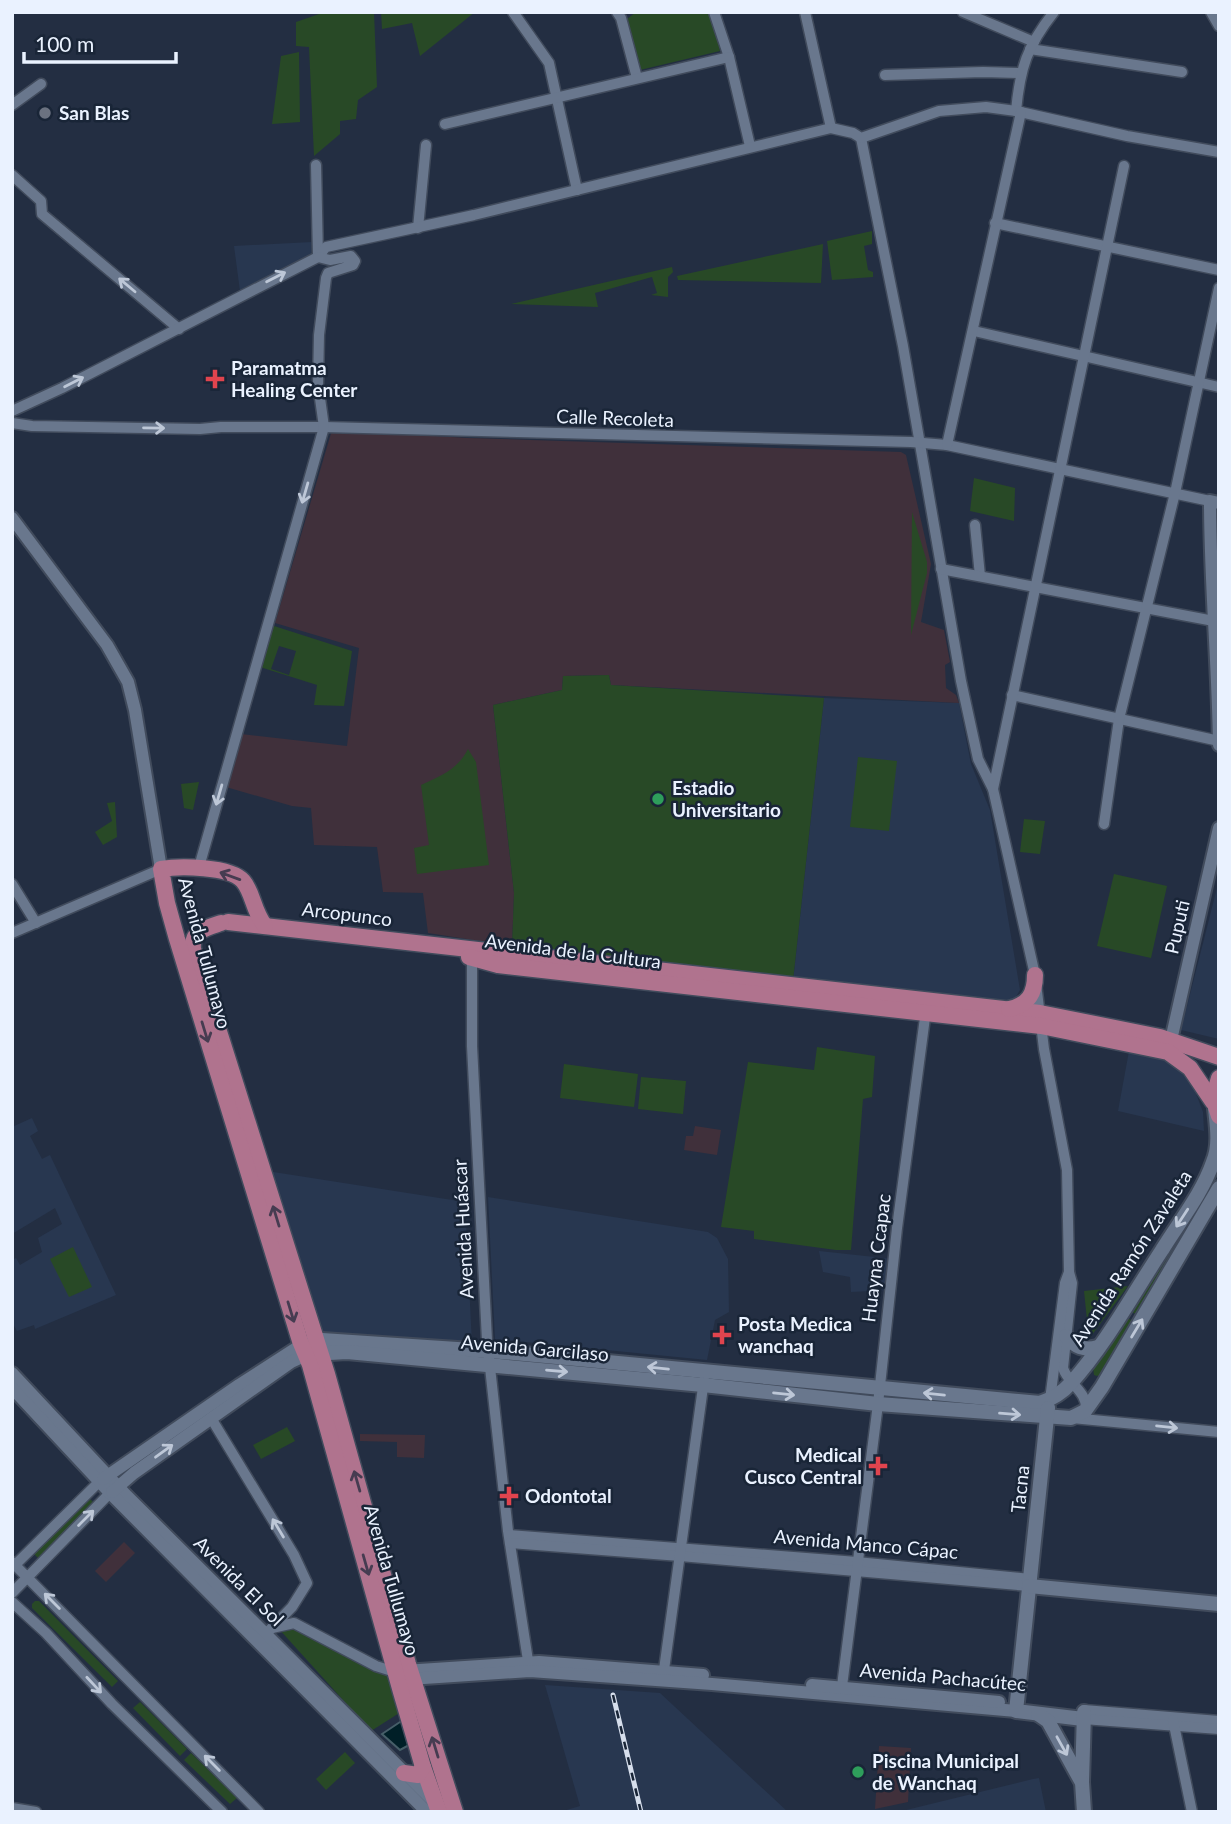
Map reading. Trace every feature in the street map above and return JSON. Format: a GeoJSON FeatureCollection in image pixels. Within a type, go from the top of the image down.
{"type":"FeatureCollection","features":[{"type":"Feature","properties":{"kind":"main road"},"geometry":{"type":"LineString","coordinates":[[154,872],[173,867],[199,867],[238,877],[247,888],[254,910],[265,926]]}},
{"type":"Feature","properties":{"kind":"main road","name":"Avenida Tullumayo"},"geometry":{"type":"LineString","coordinates":[[154,872],[311,1349]]}},
{"type":"Feature","properties":{"kind":"main road"},"geometry":{"type":"LineString","coordinates":[[224,922],[242,913],[250,898]]}},
{"type":"Feature","properties":{"kind":"main road","name":"Arcopunco"},"geometry":{"type":"LineString","coordinates":[[171,919],[191,924],[224,922],[265,926],[468,953]]}},
{"type":"Feature","properties":{"kind":"main road","name":"Avenida Tullumayo"},"geometry":{"type":"LineString","coordinates":[[224,922],[197,933],[193,949],[406,1673],[455,1812]]}},
{"type":"Feature","properties":{"kind":"main road","name":"Avenida de la Cultura"},"geometry":{"type":"LineString","coordinates":[[468,953],[498,965],[702,981],[1041,1019],[1171,1042],[1219,1056]]}},
{"type":"Feature","properties":{"kind":"main road"},"geometry":{"type":"LineString","coordinates":[[1009,1010],[1027,1002],[1032,994],[1035,975]]}},
{"type":"Feature","properties":{"kind":"main road","name":"Avenida de la Cultura"},"geometry":{"type":"LineString","coordinates":[[927,1006],[1009,1010],[1041,1019]]}},
{"type":"Feature","properties":{"kind":"main road","name":"Avenida de la Cultura"},"geometry":{"type":"LineString","coordinates":[[1171,1042],[1216,1109]]}},
{"type":"Feature","properties":{"kind":"main road"},"geometry":{"type":"LineString","coordinates":[[1216,1109],[1214,1090],[1219,1079]]}},
{"type":"Feature","properties":{"kind":"main road","name":"Avenida Ramón Zavaleta"},"geometry":{"type":"LineString","coordinates":[[1072,1382],[1098,1347],[1203,1185],[1217,1147],[1216,1109]]}},
{"type":"Feature","properties":{"kind":"main road","name":"Avenida Ramón Zavaleta"},"geometry":{"type":"LineString","coordinates":[[1102,1387],[1219,1189]]}},
{"type":"Feature","properties":{"kind":"main road"},"geometry":{"type":"LineString","coordinates":[[1066,1336],[1080,1348],[1098,1347]]}},
{"type":"Feature","properties":{"kind":"main road","name":"Avenida Garcilaso"},"geometry":{"type":"LineString","coordinates":[[311,1349],[489,1358],[879,1396],[1047,1417],[1071,1418],[1085,1411],[1102,1387]]}},
{"type":"Feature","properties":{"kind":"main road"},"geometry":{"type":"LineString","coordinates":[[1053,1398],[1072,1382]]}},
{"type":"Feature","properties":{"kind":"main road","name":"Avenida Garcilaso"},"geometry":{"type":"LineString","coordinates":[[879,1396],[1032,1404],[1053,1398]]}},
{"type":"Feature","properties":{"kind":"main road","name":"Tacna"},"geometry":{"type":"LineString","coordinates":[[1017,1707],[1047,1417],[1053,1398]]}},
{"type":"Feature","properties":{"kind":"main road","name":"Avenida Manco Cápac"},"geometry":{"type":"LineString","coordinates":[[1029,1583],[1219,1595]]}},
{"type":"Feature","properties":{"kind":"main road","name":"Avenida Manco Cápac"},"geometry":{"type":"LineString","coordinates":[[1029,1583],[1219,1604]]}},
{"type":"Feature","properties":{"kind":"main road","name":"Avenida Tullumayo"},"geometry":{"type":"LineString","coordinates":[[406,1673],[423,1767],[437,1810]]}},
{"type":"Feature","properties":{"kind":"main road","name":"Avenida Pachacútec"},"geometry":{"type":"LineString","coordinates":[[1017,1707],[1038,1714],[1084,1714]]}},
{"type":"Feature","properties":{"kind":"main road","name":"Avenida Pachacútec"},"geometry":{"type":"LineString","coordinates":[[1017,1707],[1084,1714]]}},
{"type":"Feature","properties":{"kind":"main road"},"geometry":{"type":"LineString","coordinates":[[1038,1714],[1048,1721],[1082,1782]]}},
{"type":"Feature","properties":{"kind":"main road"},"geometry":{"type":"LineString","coordinates":[[1084,1714],[1084,1812]]}},
{"type":"Feature","properties":{"kind":"main road"},"geometry":{"type":"LineString","coordinates":[[404,1773],[418,1774],[423,1767]]}},
{"type":"Feature","properties":{"kind":"street"},"geometry":{"type":"LineString","coordinates":[[513,12],[550,63],[577,190]]}},
{"type":"Feature","properties":{"kind":"street"},"geometry":{"type":"LineString","coordinates":[[714,12],[729,57],[750,146]]}},
{"type":"Feature","properties":{"kind":"street"},"geometry":{"type":"LineString","coordinates":[[804,12],[831,128]]}},
{"type":"Feature","properties":{"kind":"street"},"geometry":{"type":"LineString","coordinates":[[963,12],[1032,45],[1182,72]]}},
{"type":"Feature","properties":{"kind":"street"},"geometry":{"type":"LineString","coordinates":[[947,445],[974,331],[1019,111],[1020,73],[1032,45],[1054,12]]}},
{"type":"Feature","properties":{"kind":"street"},"geometry":{"type":"LineString","coordinates":[[1211,12],[1219,26]]}},
{"type":"Feature","properties":{"kind":"street"},"geometry":{"type":"LineString","coordinates":[[622,14],[637,78]]}},
{"type":"Feature","properties":{"kind":"street"},"geometry":{"type":"LineString","coordinates":[[446,124],[729,57]]}},
{"type":"Feature","properties":{"kind":"street"},"geometry":{"type":"LineString","coordinates":[[885,75],[1020,73]]}},
{"type":"Feature","properties":{"kind":"street"},"geometry":{"type":"LineString","coordinates":[[12,105],[41,84]]}},
{"type":"Feature","properties":{"kind":"street"},"geometry":{"type":"LineString","coordinates":[[861,138],[939,111],[986,107],[1019,111],[1127,136],[1219,152]]}},
{"type":"Feature","properties":{"kind":"street"},"geometry":{"type":"LineString","coordinates":[[12,411],[318,257],[326,247],[418,228],[831,128],[853,133],[861,138],[921,443],[961,681],[978,759],[993,789]]}},
{"type":"Feature","properties":{"kind":"street"},"geometry":{"type":"LineString","coordinates":[[418,228],[426,145]]}},
{"type":"Feature","properties":{"kind":"street"},"geometry":{"type":"LineString","coordinates":[[316,165],[318,257]]}},
{"type":"Feature","properties":{"kind":"street"},"geometry":{"type":"LineString","coordinates":[[993,789],[1124,166]]}},
{"type":"Feature","properties":{"kind":"street"},"geometry":{"type":"LineString","coordinates":[[12,175],[41,201],[42,214],[179,329]]}},
{"type":"Feature","properties":{"kind":"street"},"geometry":{"type":"LineString","coordinates":[[995,223],[1219,270]]}},
{"type":"Feature","properties":{"kind":"street"},"geometry":{"type":"LineString","coordinates":[[199,867],[324,427],[318,384],[319,335],[326,278],[328,273],[353,265],[355,261],[351,256],[330,260],[318,257]]}},
{"type":"Feature","properties":{"kind":"street"},"geometry":{"type":"LineString","coordinates":[[1104,824],[1119,719],[1175,493],[1219,288]]}},
{"type":"Feature","properties":{"kind":"street"},"geometry":{"type":"LineString","coordinates":[[974,331],[1219,387]]}},
{"type":"Feature","properties":{"kind":"street","name":"Calle Recoleta"},"geometry":{"type":"LineString","coordinates":[[12,423],[32,426],[200,429],[324,427],[921,443],[947,445],[1215,502]]}},
{"type":"Feature","properties":{"kind":"street"},"geometry":{"type":"LineString","coordinates":[[1012,695],[1219,743],[1217,622],[1210,558],[1215,502]]}},
{"type":"Feature","properties":{"kind":"street","name":"Avenida Tullumayo"},"geometry":{"type":"LineString","coordinates":[[12,518],[107,645],[128,682],[134,703],[154,872]]}},
{"type":"Feature","properties":{"kind":"street"},"geometry":{"type":"LineString","coordinates":[[975,525],[980,576]]}},
{"type":"Feature","properties":{"kind":"street"},"geometry":{"type":"LineString","coordinates":[[1210,558],[1219,526]]}},
{"type":"Feature","properties":{"kind":"street"},"geometry":{"type":"LineString","coordinates":[[942,569],[1217,622]]}},
{"type":"Feature","properties":{"kind":"street","name":"Tacna"},"geometry":{"type":"LineString","coordinates":[[993,789],[1035,975],[1067,1170],[1069,1272],[1072,1283],[1063,1368],[1065,1376],[1085,1400],[1085,1411]]}},
{"type":"Feature","properties":{"kind":"street","name":"Puputi"},"geometry":{"type":"LineString","coordinates":[[1171,1042],[1219,828]]}},
{"type":"Feature","properties":{"kind":"street"},"geometry":{"type":"LineString","coordinates":[[12,933],[154,872]]}},
{"type":"Feature","properties":{"kind":"street"},"geometry":{"type":"LineString","coordinates":[[12,884],[36,923]]}},
{"type":"Feature","properties":{"kind":"street","name":"Avenida Huáscar"},"geometry":{"type":"LineString","coordinates":[[468,953],[489,1358],[510,1539],[529,1667]]}},
{"type":"Feature","properties":{"kind":"street","name":"Huayna Ccapac"},"geometry":{"type":"LineString","coordinates":[[841,1692],[879,1396],[897,1228],[927,1006]]}},
{"type":"Feature","properties":{"kind":"street"},"geometry":{"type":"LineString","coordinates":[[1203,1185],[1219,1189]]}},
{"type":"Feature","properties":{"kind":"street","name":"Tacna"},"geometry":{"type":"LineString","coordinates":[[1053,1398],[1065,1283],[1069,1272]]}},
{"type":"Feature","properties":{"kind":"street"},"geometry":{"type":"LineString","coordinates":[[260,1812],[14,1563],[104,1478],[239,1385],[311,1349]]}},
{"type":"Feature","properties":{"kind":"street","name":"Avenida Garcilaso"},"geometry":{"type":"LineString","coordinates":[[12,1593],[114,1490],[311,1349]]}},
{"type":"Feature","properties":{"kind":"street","name":"Avenida El Sol"},"geometry":{"type":"LineString","coordinates":[[12,1373],[114,1490],[265,1635],[404,1773],[437,1810]]}},
{"type":"Feature","properties":{"kind":"street"},"geometry":{"type":"LineString","coordinates":[[663,1676],[704,1379]]}},
{"type":"Feature","properties":{"kind":"street","name":"Avenida El Sol"},"geometry":{"type":"LineString","coordinates":[[12,1388],[104,1478]]}},
{"type":"Feature","properties":{"kind":"street"},"geometry":{"type":"LineString","coordinates":[[211,1418],[306,1578],[306,1588],[265,1635]]}},
{"type":"Feature","properties":{"kind":"street"},"geometry":{"type":"LineString","coordinates":[[1071,1418],[1219,1433]]}},
{"type":"Feature","properties":{"kind":"street","name":"Avenida Manco Cápac"},"geometry":{"type":"LineString","coordinates":[[510,1539],[856,1566],[1029,1583]]}},
{"type":"Feature","properties":{"kind":"street"},"geometry":{"type":"LineString","coordinates":[[12,1602],[46,1633],[112,1704],[222,1812]]}},
{"type":"Feature","properties":{"kind":"street"},"geometry":{"type":"LineString","coordinates":[[292,1607],[294,1623]]}},
{"type":"Feature","properties":{"kind":"street"},"geometry":{"type":"LineString","coordinates":[[294,1623],[376,1666],[406,1673]]}},
{"type":"Feature","properties":{"kind":"street"},"geometry":{"type":"LineString","coordinates":[[265,1635],[294,1623]]}},
{"type":"Feature","properties":{"kind":"street","name":"Avenida El Sol"},"geometry":{"type":"LineString","coordinates":[[265,1635],[437,1810]]}},
{"type":"Feature","properties":{"kind":"street","name":"Avenida Pachacútec"},"geometry":{"type":"LineString","coordinates":[[406,1673],[455,1676],[529,1667]]}},
{"type":"Feature","properties":{"kind":"street","name":"Avenida Pachacútec"},"geometry":{"type":"LineString","coordinates":[[406,1673],[529,1667],[1017,1707]]}},
{"type":"Feature","properties":{"kind":"street","name":"Avenida Pachacútec"},"geometry":{"type":"LineString","coordinates":[[1084,1714],[1173,1721],[1219,1721]]}},
{"type":"Feature","properties":{"kind":"street"},"geometry":{"type":"LineString","coordinates":[[1173,1721],[1192,1812]]}},
{"type":"Feature","properties":{"kind":"street","name":"Avenida Pachacútec"},"geometry":{"type":"LineString","coordinates":[[1173,1721],[1219,1729]]}},
{"type":"Feature","properties":{"kind":"street"},"geometry":{"type":"LineString","coordinates":[[16,1808],[36,1812]]}},
{"type":"Feature","properties":{"kind":"shaded area"},"geometry":{"type":"Polygon","coordinates":[[[312,242],[311,258],[240,291],[234,246],[312,242]]]}},
{"type":"Feature","properties":{"kind":"shaded area"},"geometry":{"type":"Polygon","coordinates":[[[332,430],[468,438],[901,452],[906,455],[931,564],[921,622],[944,630],[950,662],[945,665],[946,688],[956,695],[959,703],[611,685],[609,675],[563,676],[562,690],[493,705],[514,893],[512,946],[428,933],[423,893],[383,892],[377,847],[314,845],[311,808],[292,806],[226,787],[241,734],[347,746],[359,648],[275,623],[332,430]]]}},
{"type":"Feature","properties":{"kind":"shaded area"},"geometry":{"type":"Polygon","coordinates":[[[824,698],[959,703],[971,764],[990,810],[1020,990],[1013,1002],[793,981],[824,698]]]}},
{"type":"Feature","properties":{"kind":"shaded area"},"geometry":{"type":"Polygon","coordinates":[[[1219,880],[1219,1039],[1181,1030],[1219,880]]]}},
{"type":"Feature","properties":{"kind":"shaded area"},"geometry":{"type":"Polygon","coordinates":[[[1129,1051],[1172,1062],[1195,1091],[1203,1112],[1204,1131],[1118,1111],[1129,1051]]]}},
{"type":"Feature","properties":{"kind":"shaded area"},"geometry":{"type":"Polygon","coordinates":[[[32,1118],[38,1131],[30,1136],[42,1159],[50,1155],[116,1295],[35,1329],[34,1325],[17,1331],[12,1322],[12,1260],[16,1258],[20,1265],[42,1252],[38,1238],[62,1224],[55,1208],[12,1234],[12,1127],[32,1118]]]}},
{"type":"Feature","properties":{"kind":"shaded area"},"geometry":{"type":"Polygon","coordinates":[[[695,1126],[721,1130],[717,1155],[684,1150],[686,1136],[693,1136],[695,1126]]]}},
{"type":"Feature","properties":{"kind":"shaded area"},"geometry":{"type":"Polygon","coordinates":[[[267,1171],[465,1202],[472,1344],[321,1333],[267,1171]]]}},
{"type":"Feature","properties":{"kind":"shaded area"},"geometry":{"type":"Polygon","coordinates":[[[488,1197],[708,1232],[717,1238],[728,1259],[729,1312],[715,1320],[707,1360],[495,1339],[488,1197]]]}},
{"type":"Feature","properties":{"kind":"shaded area"},"geometry":{"type":"Polygon","coordinates":[[[819,1251],[893,1259],[889,1290],[851,1292],[850,1277],[823,1272],[819,1251]]]}},
{"type":"Feature","properties":{"kind":"shaded area"},"geometry":{"type":"Polygon","coordinates":[[[360,1434],[425,1435],[424,1458],[397,1457],[397,1442],[360,1441],[360,1434]]]}},
{"type":"Feature","properties":{"kind":"shaded area"},"geometry":{"type":"Polygon","coordinates":[[[124,1542],[135,1553],[106,1582],[95,1571],[124,1542]]]}},
{"type":"Feature","properties":{"kind":"shaded area"},"geometry":{"type":"Polygon","coordinates":[[[545,1685],[660,1693],[788,1812],[560,1812],[580,1806],[545,1685]]]}},
{"type":"Feature","properties":{"kind":"shaded area"},"geometry":{"type":"Polygon","coordinates":[[[403,1720],[411,1744],[400,1750],[382,1734],[403,1720]]]}},
{"type":"Feature","properties":{"kind":"shaded area"},"geometry":{"type":"Polygon","coordinates":[[[879,1746],[911,1748],[908,1802],[875,1809],[879,1746]]]}},
{"type":"Feature","properties":{"kind":"shaded area"},"geometry":{"type":"Polygon","coordinates":[[[1039,1778],[1046,1812],[898,1812],[1033,1779],[1039,1778]]]}},
{"type":"Feature","properties":{"kind":"green space"},"geometry":{"type":"Polygon","coordinates":[[[325,12],[374,12],[377,87],[358,100],[356,119],[340,121],[340,134],[314,156],[309,47],[296,46],[296,22],[325,12]]]}},
{"type":"Feature","properties":{"kind":"green space"},"geometry":{"type":"Polygon","coordinates":[[[381,12],[475,12],[420,56],[412,23],[382,29],[381,12]]]}},
{"type":"Feature","properties":{"kind":"green space"},"geometry":{"type":"Polygon","coordinates":[[[636,12],[713,12],[720,51],[640,70],[627,19],[636,12]]]}},
{"type":"Feature","properties":{"kind":"green space"},"geometry":{"type":"Polygon","coordinates":[[[299,52],[300,122],[272,124],[281,56],[299,52]]]}},
{"type":"Feature","properties":{"kind":"green space"},"geometry":{"type":"Polygon","coordinates":[[[872,231],[872,244],[864,246],[868,270],[873,272],[873,277],[832,280],[827,241],[872,231]]]}},
{"type":"Feature","properties":{"kind":"green space"},"geometry":{"type":"Polygon","coordinates":[[[823,244],[821,283],[678,280],[677,276],[823,244]]]}},
{"type":"Feature","properties":{"kind":"green space"},"geometry":{"type":"Polygon","coordinates":[[[672,267],[673,272],[668,277],[668,297],[651,295],[657,293],[652,277],[595,293],[598,307],[511,304],[672,267]]]}},
{"type":"Feature","properties":{"kind":"green space"},"geometry":{"type":"Polygon","coordinates":[[[974,478],[1015,488],[1014,521],[970,511],[974,478]]]}},
{"type":"Feature","properties":{"kind":"green space"},"geometry":{"type":"Polygon","coordinates":[[[912,512],[927,562],[927,573],[911,635],[912,512]]]}},
{"type":"Feature","properties":{"kind":"green space"},"geometry":{"type":"Polygon","coordinates":[[[271,625],[352,651],[344,706],[314,705],[317,685],[260,667],[271,625]],[[279,646],[271,669],[289,675],[296,651],[279,646]]]}},
{"type":"Feature","properties":{"kind":"green space","name":"Estadio Universitario"},"geometry":{"type":"Polygon","coordinates":[[[609,675],[611,685],[824,698],[793,981],[512,946],[514,893],[493,705],[562,690],[563,676],[609,675]]]}},
{"type":"Feature","properties":{"kind":"green space"},"geometry":{"type":"Polygon","coordinates":[[[468,749],[476,762],[489,865],[417,874],[414,848],[429,845],[421,785],[454,767],[468,749]]]}},
{"type":"Feature","properties":{"kind":"green space"},"geometry":{"type":"Polygon","coordinates":[[[858,757],[897,761],[889,831],[850,827],[858,757]]]}},
{"type":"Feature","properties":{"kind":"green space"},"geometry":{"type":"Polygon","coordinates":[[[199,782],[193,810],[184,808],[181,784],[199,782]]]}},
{"type":"Feature","properties":{"kind":"green space"},"geometry":{"type":"Polygon","coordinates":[[[115,802],[117,837],[103,845],[95,832],[112,821],[107,803],[115,802]]]}},
{"type":"Feature","properties":{"kind":"green space"},"geometry":{"type":"Polygon","coordinates":[[[1024,819],[1045,821],[1040,854],[1020,852],[1024,819]]]}},
{"type":"Feature","properties":{"kind":"green space"},"geometry":{"type":"Polygon","coordinates":[[[1114,874],[1167,886],[1151,958],[1097,946],[1114,874]]]}},
{"type":"Feature","properties":{"kind":"green space"},"geometry":{"type":"Polygon","coordinates":[[[817,1047],[875,1056],[872,1097],[863,1099],[851,1250],[754,1239],[754,1231],[721,1227],[748,1062],[814,1070],[817,1047]]]}},
{"type":"Feature","properties":{"kind":"green space"},"geometry":{"type":"Polygon","coordinates":[[[564,1064],[638,1074],[634,1107],[560,1098],[564,1064]]]}},
{"type":"Feature","properties":{"kind":"green space"},"geometry":{"type":"Polygon","coordinates":[[[641,1077],[686,1081],[683,1114],[638,1109],[641,1077]]]}},
{"type":"Feature","properties":{"kind":"green space"},"geometry":{"type":"Polygon","coordinates":[[[1201,1200],[1208,1202],[1139,1316],[1132,1312],[1201,1200]]]}},
{"type":"Feature","properties":{"kind":"green space"},"geometry":{"type":"Polygon","coordinates":[[[73,1247],[92,1287],[69,1297],[50,1259],[73,1247]]]}},
{"type":"Feature","properties":{"kind":"green space"},"geometry":{"type":"Polygon","coordinates":[[[1128,1286],[1089,1339],[1084,1291],[1128,1286]]]}},
{"type":"Feature","properties":{"kind":"green space"},"geometry":{"type":"Polygon","coordinates":[[[1128,1318],[1134,1322],[1102,1374],[1094,1375],[1093,1367],[1128,1318]]]}},
{"type":"Feature","properties":{"kind":"green space"},"geometry":{"type":"Polygon","coordinates":[[[287,1427],[295,1441],[261,1459],[253,1445],[287,1427]]]}},
{"type":"Feature","properties":{"kind":"green space"},"geometry":{"type":"Polygon","coordinates":[[[90,1499],[96,1505],[40,1560],[34,1554],[90,1499]]]}},
{"type":"Feature","properties":{"kind":"green space"},"geometry":{"type":"Polygon","coordinates":[[[35,1601],[39,1601],[118,1681],[112,1687],[32,1608],[35,1601]]]}},
{"type":"Feature","properties":{"kind":"green space"},"geometry":{"type":"Polygon","coordinates":[[[291,1625],[394,1678],[404,1710],[371,1731],[279,1629],[291,1625]]]}},
{"type":"Feature","properties":{"kind":"green space"},"geometry":{"type":"Polygon","coordinates":[[[140,1702],[187,1749],[180,1756],[133,1708],[140,1702]]]}},
{"type":"Feature","properties":{"kind":"green space"},"geometry":{"type":"Polygon","coordinates":[[[345,1752],[355,1763],[326,1790],[316,1779],[345,1752]]]}},
{"type":"Feature","properties":{"kind":"green space"},"geometry":{"type":"Polygon","coordinates":[[[191,1753],[237,1798],[230,1804],[184,1760],[191,1753]]]}},
{"type":"Feature","properties":{"kind":"railway"},"geometry":{"type":"LineString","coordinates":[[613,1695],[641,1812]]}},
{"type":"Feature","properties":{"kind":"place","name":"San Blas"},"geometry":{"type":"Point","coordinates":[45,113]}},
{"type":"Feature","properties":{"kind":"place","name":"Paramatma Healing Center"},"geometry":{"type":"Point","coordinates":[215,379]}},
{"type":"Feature","properties":{"kind":"place","name":"Estadio Universitario"},"geometry":{"type":"Point","coordinates":[658,799]}},
{"type":"Feature","properties":{"kind":"place","name":"Posta Medica wanchaq"},"geometry":{"type":"Point","coordinates":[722,1335]}},
{"type":"Feature","properties":{"kind":"place","name":"Medical Cusco Central"},"geometry":{"type":"Point","coordinates":[878,1466]}},
{"type":"Feature","properties":{"kind":"place","name":"Odontotal"},"geometry":{"type":"Point","coordinates":[509,1496]}},
{"type":"Feature","properties":{"kind":"place","name":"Piscina Municipal de Wanchaq"},"geometry":{"type":"Point","coordinates":[858,1772]}}]}
